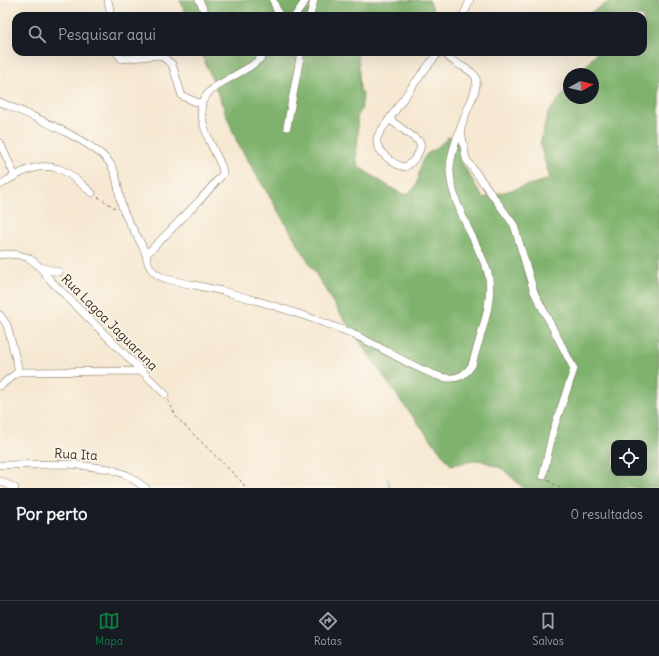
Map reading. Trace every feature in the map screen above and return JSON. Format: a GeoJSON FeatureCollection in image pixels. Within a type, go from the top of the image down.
{"type":"FeatureCollection","features":[{"type":"Feature","properties":{"kind":"street"},"geometry":{"type":"LineString","coordinates":[[108,0],[110,12]]}},
{"type":"Feature","properties":{"kind":"street"},"geometry":{"type":"LineString","coordinates":[[199,0],[205,12]]}},
{"type":"Feature","properties":{"kind":"street"},"geometry":{"type":"LineString","coordinates":[[273,0],[278,12]]}},
{"type":"Feature","properties":{"kind":"street"},"geometry":{"type":"LineString","coordinates":[[298,12],[306,0]]}},
{"type":"Feature","properties":{"kind":"street"},"geometry":{"type":"LineString","coordinates":[[311,12],[314,0]]}},
{"type":"Feature","properties":{"kind":"street"},"geometry":{"type":"LineString","coordinates":[[465,12],[470,0]]}},
{"type":"Feature","properties":{"kind":"street"},"geometry":{"type":"LineString","coordinates":[[119,56],[122,59],[150,56]]}},
{"type":"Feature","properties":{"kind":"street"},"geometry":{"type":"LineString","coordinates":[[161,56],[172,64],[182,96],[201,104]]}},
{"type":"Feature","properties":{"kind":"street"},"geometry":{"type":"LineString","coordinates":[[146,255],[223,174],[222,167],[204,126],[201,113],[203,98],[208,92],[251,66],[263,56]]}},
{"type":"Feature","properties":{"kind":"street"},"geometry":{"type":"LineString","coordinates":[[287,127],[300,56]]}},
{"type":"Feature","properties":{"kind":"street"},"geometry":{"type":"LineString","coordinates":[[389,119],[421,144],[420,149],[410,165],[405,167],[383,154],[377,144],[377,138],[389,119],[411,87],[436,56]]}},
{"type":"Feature","properties":{"kind":"street"},"geometry":{"type":"LineString","coordinates":[[0,102],[61,130],[94,148],[103,155],[115,171],[121,205],[124,213],[142,243],[150,269],[160,277],[227,292],[294,312],[349,332],[408,363],[435,375],[447,378],[462,376],[468,372],[472,365],[489,304],[490,287],[488,273],[452,187],[450,167],[461,128],[474,94],[477,79],[474,74],[448,56]]}},
{"type":"Feature","properties":{"kind":"street"},"geometry":{"type":"LineString","coordinates":[[461,128],[466,159],[514,225],[534,292],[574,369],[553,431],[543,476]]}},
{"type":"Feature","properties":{"kind":"street"},"geometry":{"type":"LineString","coordinates":[[0,143],[15,176]]}},
{"type":"Feature","properties":{"kind":"street"},"geometry":{"type":"LineString","coordinates":[[0,185],[24,171],[37,167],[50,167],[60,169],[65,172],[92,193]]}},
{"type":"Feature","properties":{"kind":"street"},"geometry":{"type":"LineString","coordinates":[[0,255],[19,255],[29,258],[40,267],[59,272]]}},
{"type":"Feature","properties":{"kind":"street","name":"Rua Lagoa Jaguaruna"},"geometry":{"type":"LineString","coordinates":[[40,267],[51,281],[165,394]]}},
{"type":"Feature","properties":{"kind":"street"},"geometry":{"type":"LineString","coordinates":[[0,316],[7,325],[18,372]]}},
{"type":"Feature","properties":{"kind":"street"},"geometry":{"type":"LineString","coordinates":[[0,386],[18,372],[143,371]]}},
{"type":"Feature","properties":{"kind":"street","name":"Rua Ita"},"geometry":{"type":"LineString","coordinates":[[0,465],[70,464],[110,469],[127,475],[146,488]]}},
{"type":"Feature","properties":{"kind":"street"},"geometry":{"type":"LineString","coordinates":[[0,481],[14,488]]}},
{"type":"Feature","properties":{"kind":"path"},"geometry":{"type":"LineString","coordinates":[[92,193],[124,213]]}},
{"type":"Feature","properties":{"kind":"path"},"geometry":{"type":"LineString","coordinates":[[165,394],[177,418],[243,483],[245,488]]}},
{"type":"Feature","properties":{"kind":"path"},"geometry":{"type":"LineString","coordinates":[[543,476],[560,488]]}},
{"type":"Feature","properties":{"kind":"green space"},"geometry":{"type":"Polygon","coordinates":[[[180,0],[429,0],[434,12],[370,12],[360,9],[358,12],[184,12],[180,0]]]}},
{"type":"Feature","properties":{"kind":"green space"},"geometry":{"type":"Polygon","coordinates":[[[612,0],[659,0],[659,488],[523,488],[503,469],[480,460],[451,465],[403,404],[335,306],[238,144],[203,56],[358,56],[360,90],[363,94],[361,111],[357,116],[358,137],[356,157],[359,167],[391,188],[405,195],[415,187],[422,160],[448,137],[453,138],[460,144],[462,163],[483,198],[550,179],[540,144],[548,113],[563,94],[563,104],[599,104],[599,68],[585,68],[594,56],[647,56],[647,12],[592,12],[612,0]]]}},
{"type":"Feature","properties":{"kind":"waterway"},"geometry":{"type":"LineString","coordinates":[[388,479],[390,488]]}}]}
